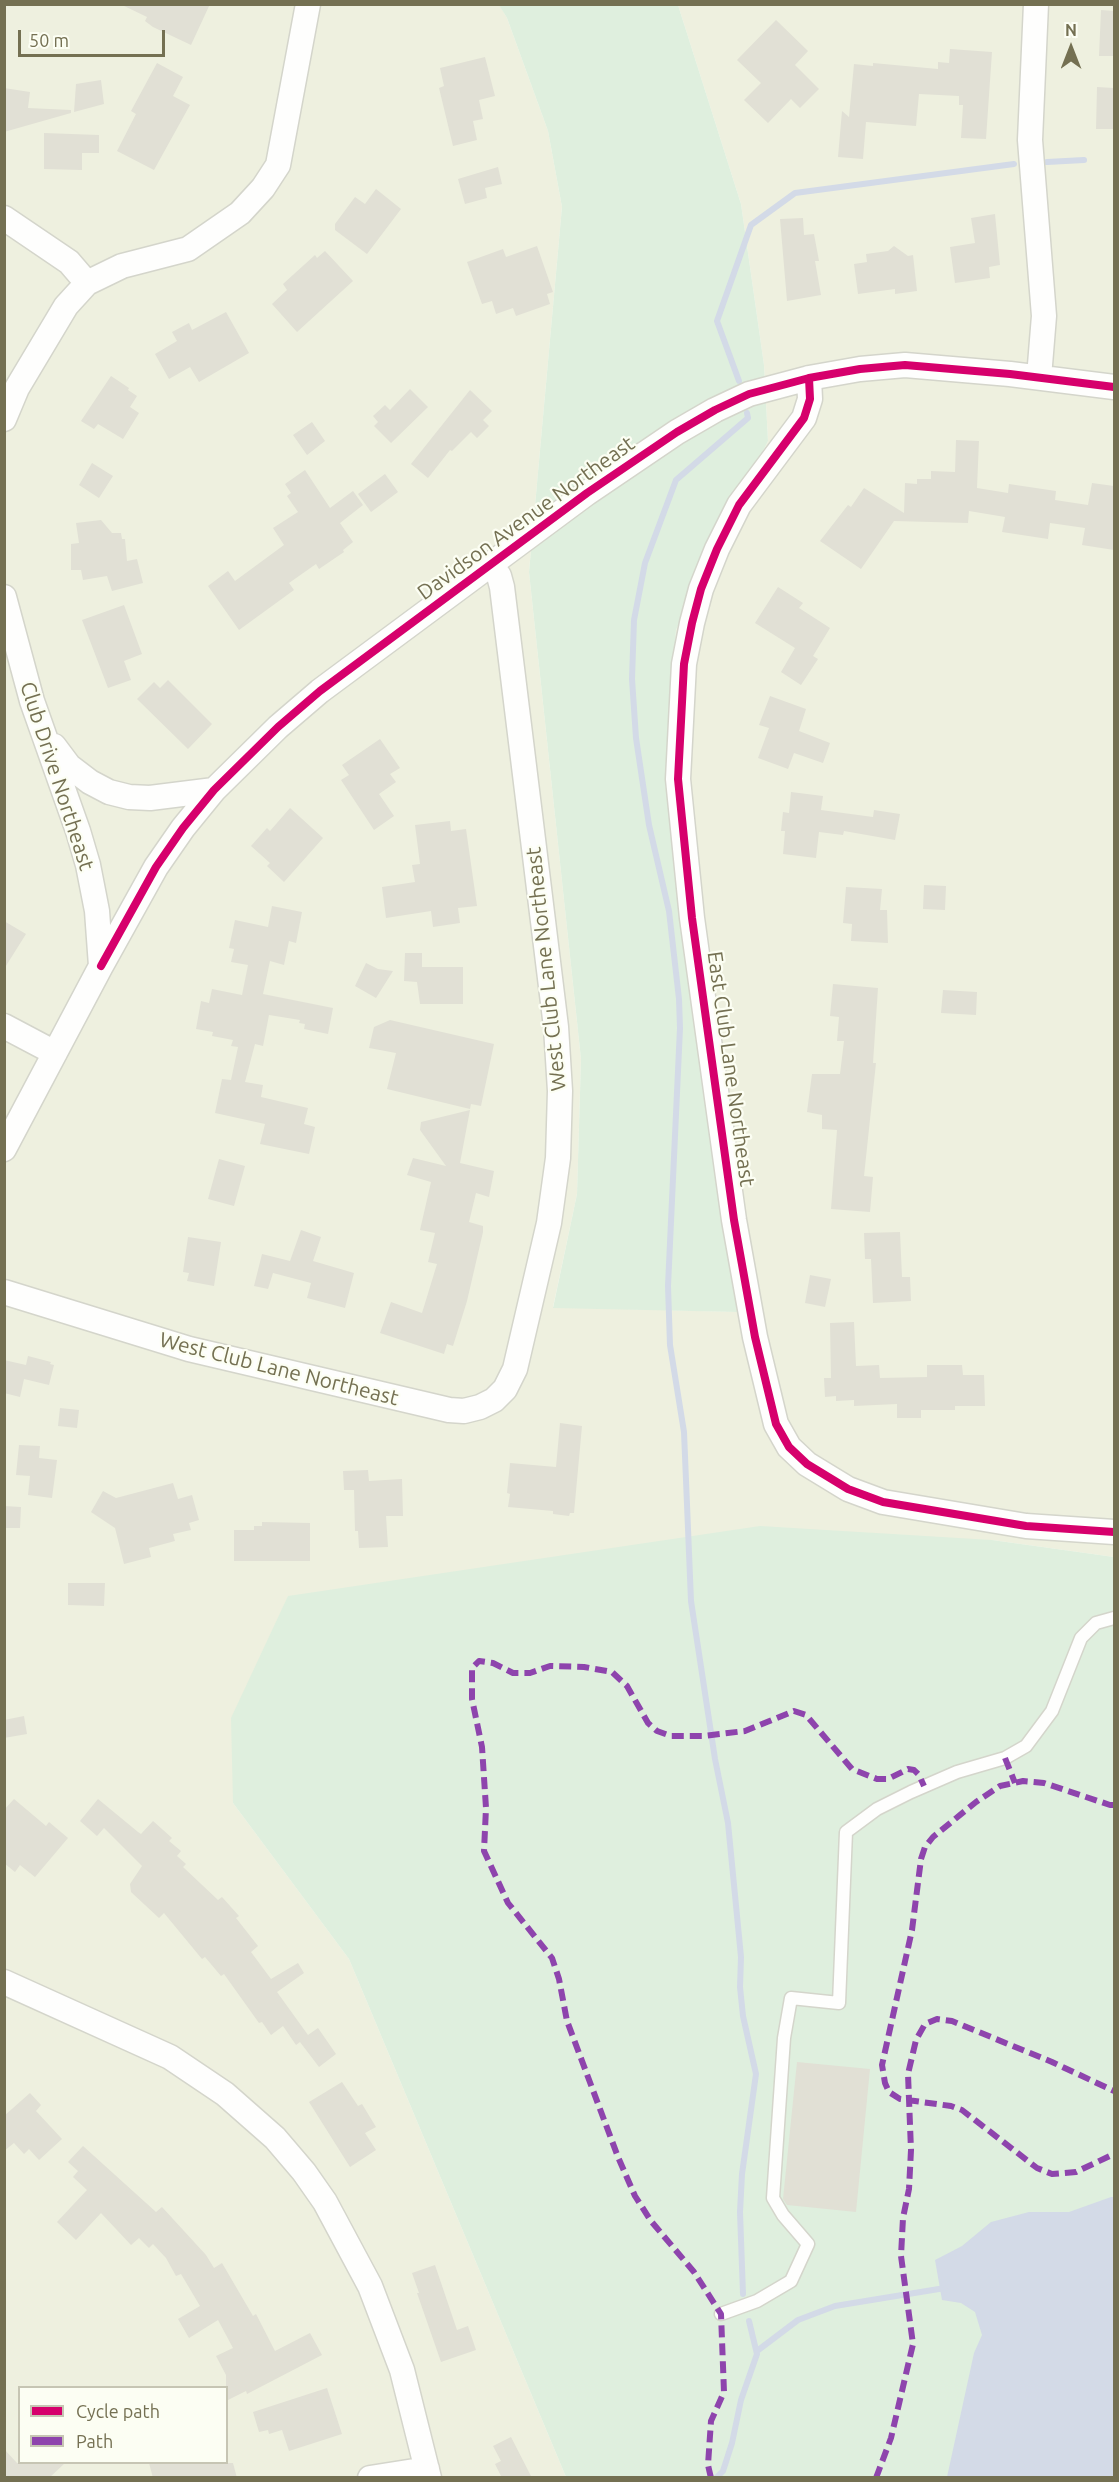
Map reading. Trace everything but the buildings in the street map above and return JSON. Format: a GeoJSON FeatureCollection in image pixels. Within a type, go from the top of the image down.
{"type":"FeatureCollection","features":[{"type":"Feature","properties":{"kind":"street"},"geometry":{"type":"LineString","coordinates":[[4,419],[17,388],[66,306],[87,283],[122,266],[188,249],[240,213],[263,188],[278,165],[308,4]]}},
{"type":"Feature","properties":{"kind":"street"},"geometry":{"type":"LineString","coordinates":[[1036,4],[1030,140],[1044,316],[1039,378]]}},
{"type":"Feature","properties":{"kind":"street"},"geometry":{"type":"LineString","coordinates":[[4,218],[69,262],[87,283]]}},
{"type":"Feature","properties":{"kind":"street","name":"Davidson Avenue Northeast"},"geometry":{"type":"LineString","coordinates":[[101,966],[156,867],[183,828],[214,790],[278,727],[320,691],[587,493],[677,432],[715,410],[749,394],[809,378],[860,369],[905,365],[1114,387]]}},
{"type":"Feature","properties":{"kind":"street","name":"East Club Lane Northeast"},"geometry":{"type":"LineString","coordinates":[[809,378],[810,399],[804,418],[739,506],[717,549],[701,589],[684,664],[678,779],[692,918],[735,1220],[755,1337],[776,1424],[789,1447],[807,1464],[848,1489],[883,1502],[1026,1526],[1114,1532]]}},
{"type":"Feature","properties":{"kind":"street","name":"West Club Lane Northeast"},"geometry":{"type":"LineString","coordinates":[[4,1292],[189,1349],[449,1410],[464,1411],[480,1407],[494,1400],[505,1389],[515,1370],[549,1223],[558,1158],[560,1091],[554,1015],[502,587],[499,576],[491,564]]}},
{"type":"Feature","properties":{"kind":"street","name":"Club Drive Northeast"},"geometry":{"type":"LineString","coordinates":[[4,597],[32,701],[88,865],[97,911],[101,966]]}},
{"type":"Feature","properties":{"kind":"street"},"geometry":{"type":"LineString","coordinates":[[42,726],[56,750],[69,766],[90,782],[109,792],[129,797],[150,798],[214,790]]}},
{"type":"Feature","properties":{"kind":"street"},"geometry":{"type":"LineString","coordinates":[[4,1149],[101,966]]}},
{"type":"Feature","properties":{"kind":"street"},"geometry":{"type":"LineString","coordinates":[[4,1026],[55,1053]]}},
{"type":"Feature","properties":{"kind":"street"},"geometry":{"type":"LineString","coordinates":[[4,1982],[170,2057],[225,2094],[275,2138],[304,2172],[325,2202],[370,2286],[402,2370],[428,2473],[370,2478]]}},
{"type":"Feature","properties":{"kind":"lane"},"geometry":{"type":"LineString","coordinates":[[721,2314],[757,2301],[791,2281],[808,2244],[783,2216],[773,2198],[784,2038],[791,1998],[838,2003],[846,1832],[877,1809],[911,1792],[957,1772],[1005,1758],[1026,1746],[1052,1711],[1082,1638],[1096,1623],[1114,1618]]}},
{"type":"Feature","properties":{"kind":"shaded area"},"geometry":{"type":"Polygon","coordinates":[[[499,4],[507,18],[548,131],[562,207],[529,572],[581,1059],[577,1194],[553,1307],[736,1312],[665,782],[676,630],[768,441],[764,365],[741,204],[678,5],[1114,5],[1114,1557],[992,1540],[233,1803],[349,1959],[566,2477],[5,2478],[5,5],[499,4]]]}},
{"type":"Feature","properties":{"kind":"shaded area"},"geometry":{"type":"Polygon","coordinates":[[[499,5],[678,5],[741,204],[764,365],[768,441],[676,630],[665,782],[737,1312],[553,1308],[577,1194],[581,1059],[529,572],[562,207],[548,131],[507,18],[499,5]]]}},
{"type":"Feature","properties":{"kind":"shaded area"},"geometry":{"type":"Polygon","coordinates":[[[760,1526],[992,1540],[1114,1557],[1114,2477],[566,2477],[349,1959],[233,1803],[231,1718],[288,1596],[760,1526]]]}},
{"type":"Feature","properties":{"kind":"shaded area"},"geometry":{"type":"Polygon","coordinates":[[[1114,2197],[1114,2477],[947,2477],[974,2353],[982,2335],[975,2312],[961,2303],[942,2300],[935,2260],[962,2246],[991,2222],[1029,2212],[1069,2212],[1114,2197]]]}},
{"type":"Feature","properties":{"kind":"waterway"},"geometry":{"type":"LineString","coordinates":[[1047,162],[1084,160]]}},
{"type":"Feature","properties":{"kind":"waterway"},"geometry":{"type":"LineString","coordinates":[[739,381],[717,321],[751,225],[795,193],[1014,164]]}},
{"type":"Feature","properties":{"kind":"waterway"},"geometry":{"type":"LineString","coordinates":[[743,2294],[740,2212],[742,2174],[756,2074],[743,2016],[740,1987],[741,1957],[728,1823],[715,1759],[691,1601],[684,1432],[670,1345],[668,1286],[680,1028],[679,999],[669,911],[649,825],[636,738],[632,679],[634,620],[645,563],[676,480],[748,418],[747,413]]}},
{"type":"Feature","properties":{"kind":"waterway"},"geometry":{"type":"LineString","coordinates":[[757,2351],[798,2320],[835,2306],[945,2288]]}},
{"type":"Feature","properties":{"kind":"waterway"},"geometry":{"type":"LineString","coordinates":[[716,2478],[723,2471],[732,2443],[741,2400],[757,2354],[749,2321]]}},
{"type":"Feature","properties":{"kind":"marked path"},"geometry":{"type":"LineString","coordinates":[[711,2478],[708,2465],[711,2421],[724,2392],[721,2314],[694,2272],[651,2221],[635,2196],[567,2021],[559,1979],[552,1958],[508,1903],[484,1851],[486,1808],[482,1747],[472,1699],[472,1668],[479,1661],[493,1663],[513,1673],[530,1673],[550,1666],[584,1667],[612,1672],[627,1686],[648,1723],[657,1731],[671,1736],[703,1736],[745,1731],[794,1711],[806,1715],[852,1769],[877,1779],[888,1779],[908,1769],[914,1770],[924,1786]]}},
{"type":"Feature","properties":{"kind":"marked path"},"geometry":{"type":"LineString","coordinates":[[1005,1758],[1015,1783]]}},
{"type":"Feature","properties":{"kind":"marked path"},"geometry":{"type":"LineString","coordinates":[[1114,1805],[1044,1783],[1023,1781],[1000,1786],[976,1802],[933,1837],[925,1847],[921,1859],[912,1930],[882,2065],[889,2092],[900,2099],[951,2106],[962,2110],[1037,2168],[1052,2174],[1076,2172],[1114,2154]]}},
{"type":"Feature","properties":{"kind":"marked path"},"geometry":{"type":"LineString","coordinates":[[876,2478],[891,2438],[913,2344],[901,2256],[911,2150],[908,2074],[916,2040],[925,2024],[937,2019],[952,2021],[1052,2062],[1114,2091]]}},
{"type":"Feature","properties":{"kind":"cycle path"},"geometry":{"type":"LineString","coordinates":[[101,966],[156,867],[183,828],[214,790],[278,727],[320,691],[587,493],[677,432],[715,410],[749,394],[809,378],[860,369],[905,365],[1010,374],[1114,387]]}},
{"type":"Feature","properties":{"kind":"cycle path"},"geometry":{"type":"LineString","coordinates":[[809,378],[810,399],[804,418],[739,505],[717,549],[701,589],[684,664],[678,779],[692,918],[734,1220],[755,1337],[776,1424],[789,1447],[807,1464],[848,1489],[883,1502],[1026,1526],[1114,1532]]}}]}
